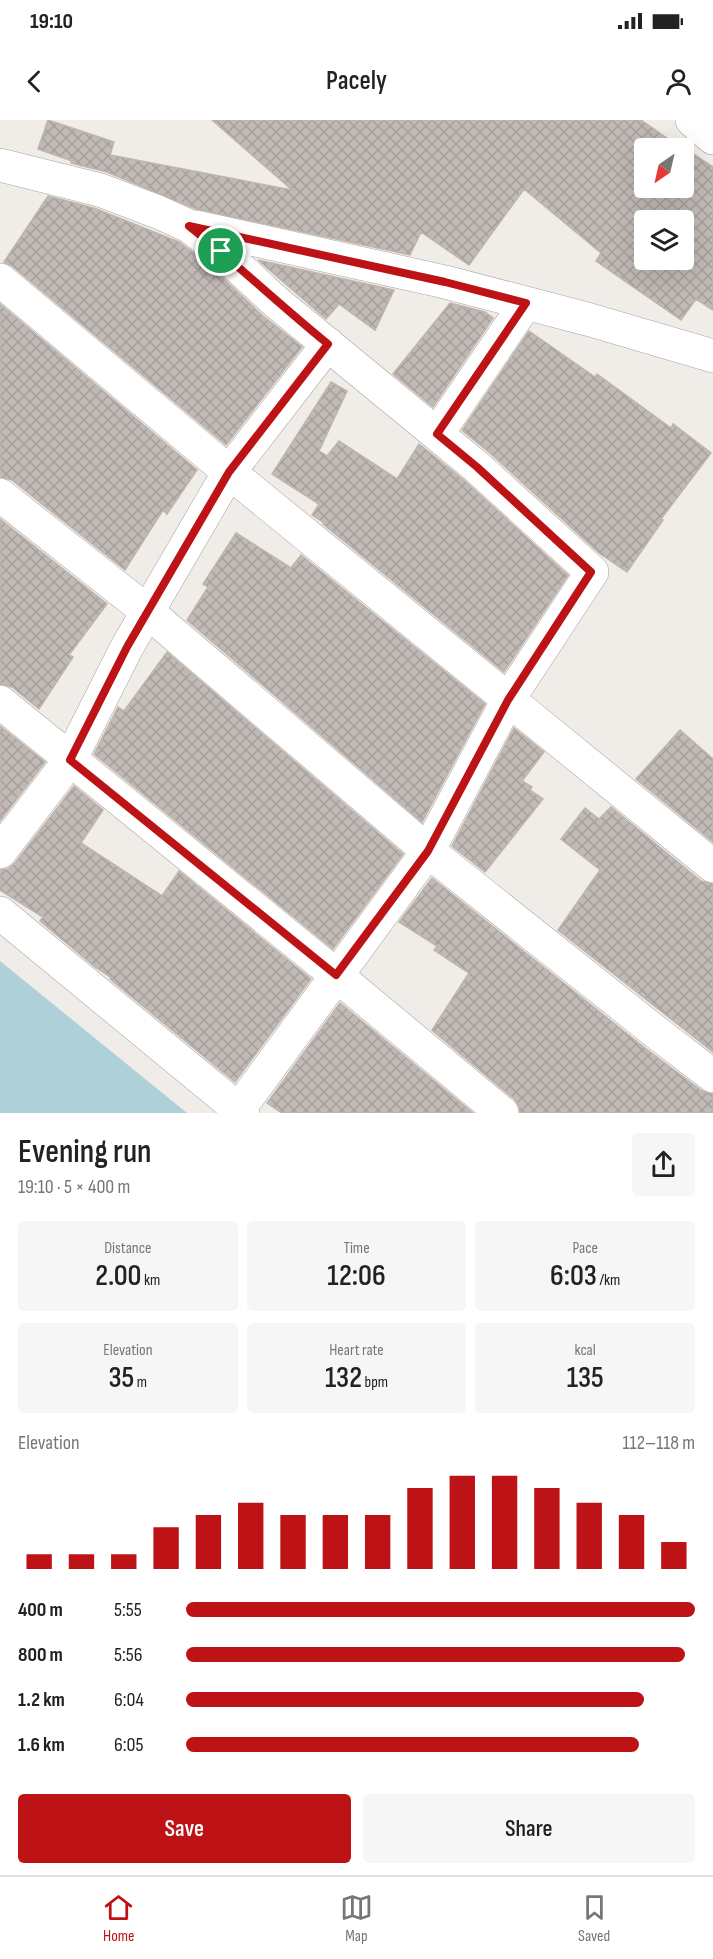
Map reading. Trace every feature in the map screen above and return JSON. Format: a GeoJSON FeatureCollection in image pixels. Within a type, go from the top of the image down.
{"type":"FeatureCollection","features":[{"type":"Feature","properties":{"kind":"street"},"geometry":{"type":"LineString","coordinates":[[692,120],[713,138]]}},
{"type":"Feature","properties":{"kind":"street"},"geometry":{"type":"LineString","coordinates":[[0,165],[100,190],[189,226],[445,282],[713,356]]}},
{"type":"Feature","properties":{"kind":"street"},"geometry":{"type":"LineString","coordinates":[[0,913],[239,1112],[428,851],[508,700],[591,572],[477,467],[276,302],[221,251],[189,226]]}},
{"type":"Feature","properties":{"kind":"street"},"geometry":{"type":"LineString","coordinates":[[0,280],[229,472],[713,866]]}},
{"type":"Feature","properties":{"kind":"street"},"geometry":{"type":"LineString","coordinates":[[437,434],[526,303]]}},
{"type":"Feature","properties":{"kind":"street"},"geometry":{"type":"LineString","coordinates":[[0,852],[70,760],[127,647],[229,472],[328,344]]}},
{"type":"Feature","properties":{"kind":"street"},"geometry":{"type":"LineString","coordinates":[[0,495],[148,612],[428,851],[713,1076]]}},
{"type":"Feature","properties":{"kind":"street"},"geometry":{"type":"LineString","coordinates":[[0,702],[502,1113]]}},
{"type":"Feature","properties":{"kind":"water"},"geometry":{"type":"Polygon","coordinates":[[[0,961],[187,1113],[0,1113],[0,961]]]}},
{"type":"Feature","properties":{"kind":"building"},"geometry":{"type":"Polygon","coordinates":[[[48,120],[114,142],[110,155],[292,190],[212,120],[641,120],[667,138],[634,138],[634,198],[694,198],[694,154],[713,167],[713,310],[696,299],[681,320],[596,261],[601,253],[524,189],[469,265],[421,232],[410,255],[196,209],[107,172],[71,163],[72,161],[38,149],[48,120]]]}},
{"type":"Feature","properties":{"kind":"building"},"geometry":{"type":"Polygon","coordinates":[[[48,196],[94,208],[179,242],[209,265],[263,316],[302,347],[226,445],[12,266],[4,262],[48,196]]]}},
{"type":"Feature","properties":{"kind":"building"},"geometry":{"type":"Polygon","coordinates":[[[258,260],[394,290],[375,330],[339,304],[326,319],[258,260]]]}},
{"type":"Feature","properties":{"kind":"building"},"geometry":{"type":"Polygon","coordinates":[[[450,303],[485,312],[493,318],[433,407],[393,374],[450,303]]]}},
{"type":"Feature","properties":{"kind":"building"},"geometry":{"type":"Polygon","coordinates":[[[0,304],[197,470],[167,514],[163,510],[125,570],[12,480],[0,477],[0,304]]]}},
{"type":"Feature","properties":{"kind":"building"},"geometry":{"type":"Polygon","coordinates":[[[529,331],[595,377],[597,374],[671,428],[673,424],[711,453],[661,519],[663,520],[627,572],[599,553],[462,430],[529,331]]]}},
{"type":"Feature","properties":{"kind":"building"},"geometry":{"type":"Polygon","coordinates":[[[331,382],[347,391],[319,451],[327,456],[339,441],[397,479],[419,444],[465,481],[568,575],[504,672],[312,515],[319,504],[272,474],[331,382]]]}},
{"type":"Feature","properties":{"kind":"building"},"geometry":{"type":"Polygon","coordinates":[[[0,519],[107,604],[69,655],[73,657],[39,709],[12,687],[0,684],[0,519]]]}},
{"type":"Feature","properties":{"kind":"building"},"geometry":{"type":"Polygon","coordinates":[[[236,533],[291,568],[301,555],[485,704],[422,822],[187,620],[208,587],[203,584],[236,533]]]}},
{"type":"Feature","properties":{"kind":"building"},"geometry":{"type":"Polygon","coordinates":[[[167,652],[403,854],[333,949],[94,754],[118,707],[124,711],[167,652]]]}},
{"type":"Feature","properties":{"kind":"building"},"geometry":{"type":"Polygon","coordinates":[[[0,726],[45,762],[0,821],[0,726]]]}},
{"type":"Feature","properties":{"kind":"building"},"geometry":{"type":"Polygon","coordinates":[[[514,728],[544,752],[522,781],[532,787],[530,790],[543,799],[485,872],[452,846],[514,728]]]}},
{"type":"Feature","properties":{"kind":"building"},"geometry":{"type":"Polygon","coordinates":[[[680,730],[713,759],[713,842],[636,779],[680,730]]]}},
{"type":"Feature","properties":{"kind":"building"},"geometry":{"type":"Polygon","coordinates":[[[74,786],[103,810],[81,843],[162,896],[179,871],[311,979],[235,1082],[110,979],[112,978],[95,967],[40,921],[43,917],[0,890],[0,870],[8,869],[15,863],[74,786]]]}},
{"type":"Feature","properties":{"kind":"building"},"geometry":{"type":"Polygon","coordinates":[[[611,807],[701,881],[713,884],[713,1052],[558,930],[600,870],[561,839],[585,808],[599,819],[611,807]]]}},
{"type":"Feature","properties":{"kind":"building"},"geometry":{"type":"Polygon","coordinates":[[[432,878],[645,1048],[702,1091],[713,1094],[713,1113],[520,1113],[519,1106],[514,1099],[432,1030],[469,973],[434,950],[437,946],[399,922],[432,878]]]}},
{"type":"Feature","properties":{"kind":"building"},"geometry":{"type":"Polygon","coordinates":[[[340,1003],[473,1113],[282,1113],[267,1103],[340,1003]]]}},
{"type":"Feature","properties":{"kind":"route"},"geometry":{"type":"LineString","coordinates":[[189,226],[445,282],[526,303],[437,434],[477,467],[591,572],[508,700],[428,851],[336,975],[70,760],[127,647],[229,472],[328,344],[276,302],[221,251],[189,226]]}}]}
